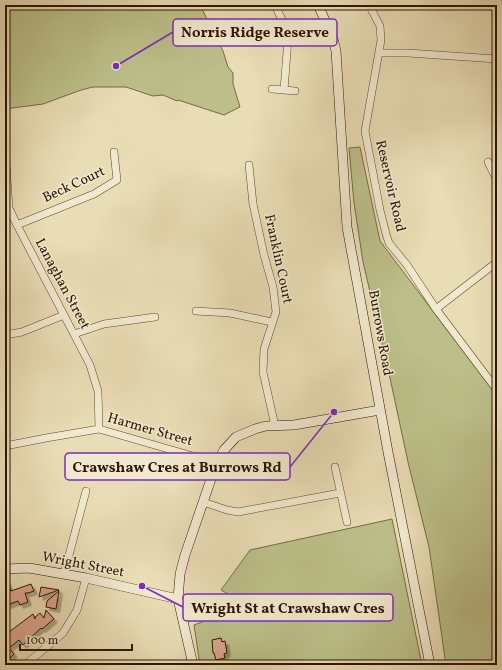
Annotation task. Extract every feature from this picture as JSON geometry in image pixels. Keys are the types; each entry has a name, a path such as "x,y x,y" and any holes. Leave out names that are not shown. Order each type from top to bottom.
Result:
{"main road":[{"name":"Burrows Road","path":"318,5 333,38 336,51 347,227 380,410 430,665"},
{"path":"193,665 178,599 180,574 203,502 217,463 224,450 236,437 255,429 275,426 294,426 380,410"},
{"name":"Wright Street","path":"5,568 29,568 64,574 178,599"}],"street":[{"path":"275,5 283,22 288,39 284,90"},
{"name":"Reservoir Road","path":"369,5 380,26 381,40 365,131 380,210 390,243 407,265 436,309 497,390"},
{"path":"379,53 408,53 497,59"},
{"path":"272,89 295,91"},
{"name":"Lanaghan Street","path":"6,150 9,208 16,225 90,365 98,391 99,429"},
{"name":"Beck Court","path":"16,225 94,194 116,180 114,152"},
{"path":"488,162 497,180"},
{"name":"Franklin Court","path":"249,165 253,204 264,255 273,287 276,312 264,349 263,372 275,426"},
{"path":"436,309 497,262"},
{"path":"196,311 230,313 272,322"},
{"path":"5,335 22,332 64,315"},
{"path":"74,334 104,324 155,317"},
{"name":"Harmer Street","path":"5,446 99,429 217,463"},
{"path":"335,467 347,522"},
{"path":"64,574 86,491"},
{"path":"203,502 238,512 340,493"},
{"path":"25,665 63,633 77,610 86,578"}],"green space":[{"path":"5,5 200,5 223,51 228,67 233,73 233,84 240,107 224,115 178,100 177,101 163,95 153,96 126,87 93,87 43,104 5,109"},
{"path":"360,147 380,241 497,396 497,665 446,665 429,547 408,462 363,262 354,203 349,148"},
{"path":"392,519 422,665 200,665 194,625 215,617 228,594 221,590 250,550"}],"building":[{"path":"5,576 11,591 31,584 34,591 25,593 28,602 20,605 18,601 5,606"},
{"path":"41,587 59,590 39,597"},
{"path":"59,591 56,609 46,607 47,601"},
{"path":"46,610 54,619 42,629 41,628 23,645 19,640 9,648 14,654 8,660 5,657 5,635 33,614 35,619 35,617 40,613 44,618"},
{"path":"221,638 222,642 225,641 227,653 224,654 225,658 216,660 213,653 212,640"}],"place":[{"name":"Norris Ridge Reserve","path":"116,66"},
{"name":"Crawshaw Cres at Burrows Rd","path":"334,412"},
{"name":"Wright St at Crawshaw Cres","path":"142,586"}]}
